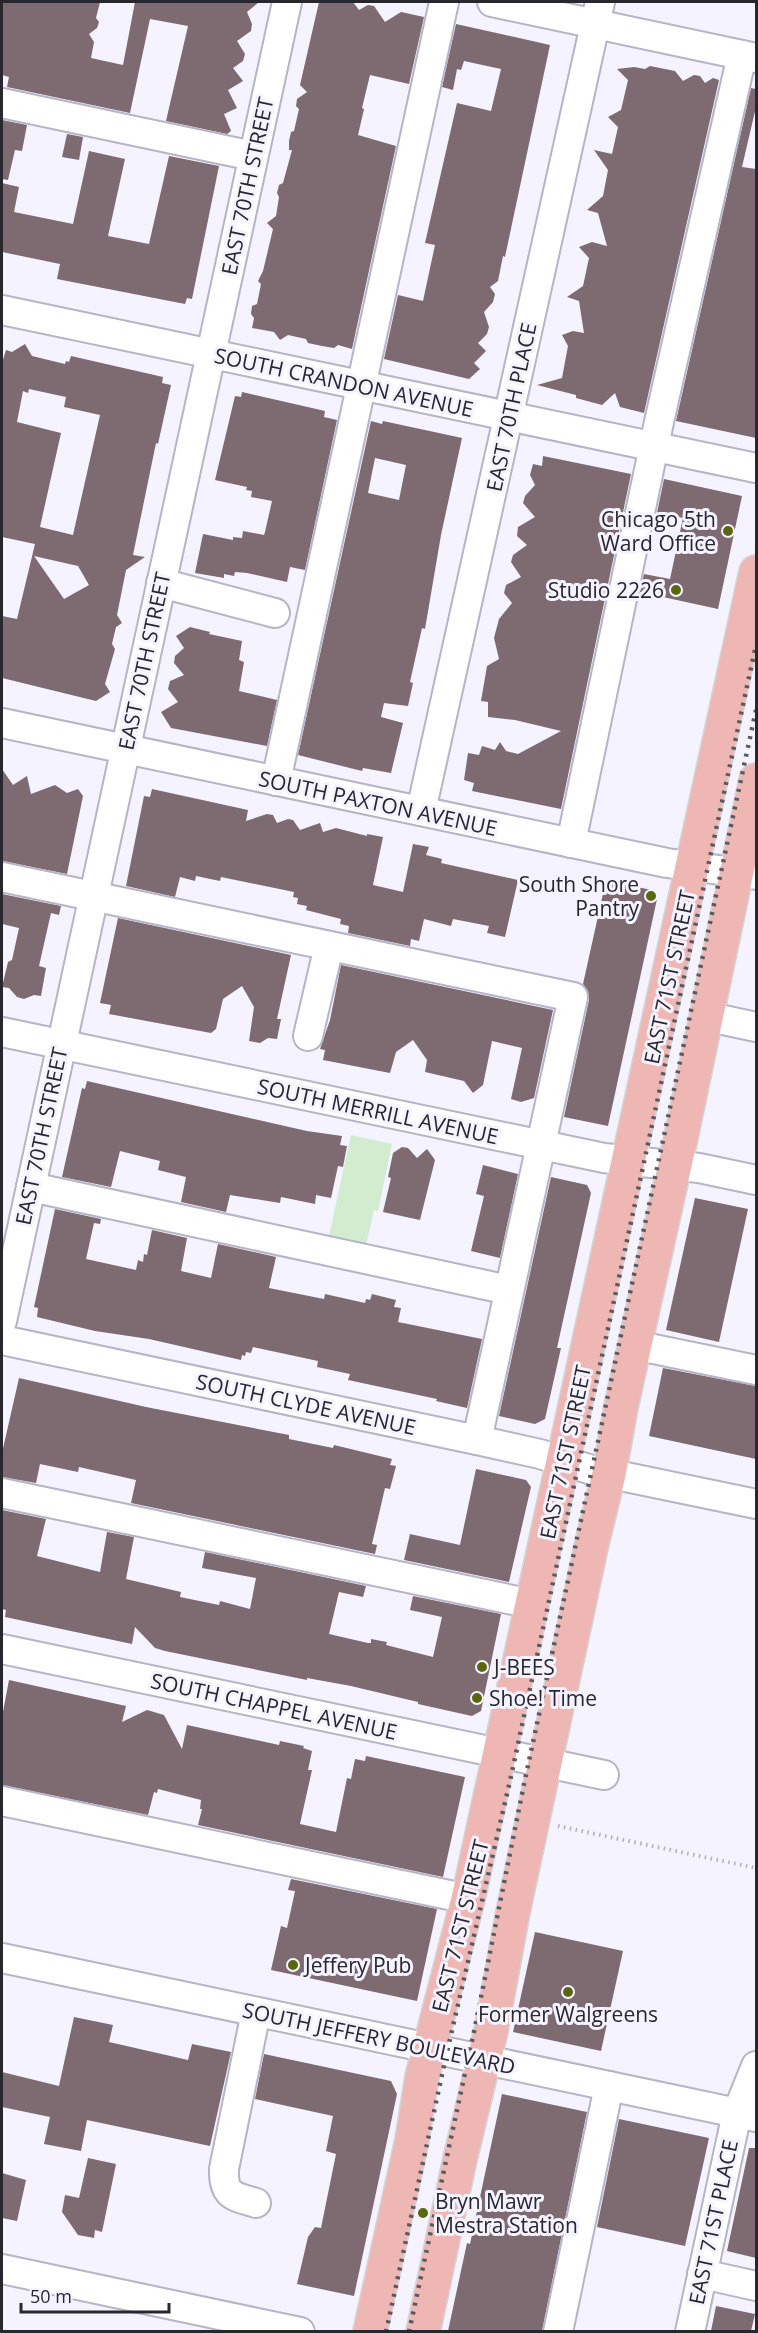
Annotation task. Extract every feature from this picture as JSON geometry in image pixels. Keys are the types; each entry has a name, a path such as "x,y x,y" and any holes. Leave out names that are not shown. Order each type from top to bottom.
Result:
{"main road":[{"name":"EAST 71ST STREET","path":"370,2331 412,2140 422,2078 468,1899 756,572"},
{"name":"EAST 71ST STREET","path":"423,2331 484,2060 513,1912 675,1166 705,1016 747,874 756,780"}],"street":[{"name":"EAST 70TH STREET","path":"2,1321 287,2"},
{"path":"276,781 444,2"},
{"path":"492,2 597,12 749,56 654,448 572,843"},
{"name":"EAST 70TH PLACE","path":"421,812 597,12"},
{"path":"2,104 253,156"},
{"name":"SOUTH CRANDON AVENUE","path":"2,310 756,468"},
{"path":"161,583 275,613"},
{"name":"SOUTH PAXTON AVENUE","path":"2,723 667,863 747,874"},
{"path":"2,877 573,997 477,1440"},
{"path":"308,1036 329,946"},
{"path":"705,1016 756,1027"},
{"name":"SOUTH MERRILL AVENUE","path":"2,1032 604,1158 675,1166 756,1180"},
{"path":"31,1187 509,1290"},
{"path":"636,1338 756,1359"},
{"path":"636,1338 756,1370"},
{"name":"SOUTH CLYDE AVENUE","path":"2,1340 477,1440 609,1474 756,1504"},
{"path":"2,1493 532,1604"},
{"name":"SOUTH CHAPPEL AVENUE","path":"2,1649 604,1775"},
{"path":"2,1801 468,1899"},
{"name":"SOUTH JEFFERY BOULEVARD","path":"2,1958 747,2115"},
{"path":"215,2156 251,2011"},
{"path":"251,2011 223,2184 232,2196 256,2203"},
{"name":"EAST 71ST PLACE","path":"690,2331 702,2274 747,2115 756,2066"},
{"path":"558,2331 609,2086"},
{"path":"2,2268 300,2331"},
{"path":"702,2274 756,2286"}],"path":[{"path":"555,1826 756,1868"}],"green space":[{"path":"351,1135 392,1144 378,1211 374,1210 366,1245 329,1236"}],"building":[{"path":"2,2 100,2 96,18 99,22 97,28 89,34 94,42 91,58 123,65 135,2 259,2 247,12 252,24 251,31 237,41 245,54 243,61 233,68 243,81 228,90 237,108 224,114 231,131 227,134 166,121 188,26 150,19 130,113 7,87 9,77 2,75"},
{"path":"319,2 353,2 359,10 368,5 374,6 385,22 401,12 424,17 409,84 370,75 362,108 364,109 358,135 396,146 352,349 338,345 334,348 308,343 306,339 288,335 280,340 274,332 252,328 254,318 251,314 252,306 257,304 261,284 258,281 263,271 273,229 267,223 276,216 279,197 277,193 279,185 283,183 292,150 289,150 289,141 299,109 296,106 297,99 307,92 300,85"},
{"path":"456,24 550,45 505,257 503,256 498,281 490,287 495,294 493,302 484,312 489,327 487,334 478,343 486,351 474,363 480,369 469,379 384,359 398,295 423,301 435,245 425,243 457,103 491,111 501,69 464,61 461,70 457,69 453,90 442,87"},
{"path":"650,66 675,71 683,81 694,75 700,76 705,83 713,78 719,80 644,413 620,407 615,393 602,405 576,398 576,395 537,385 562,378 568,346 562,335 573,331 584,333 579,301 567,297 583,286 589,258 579,247 592,242 607,246 598,213 587,210 603,196 608,170 594,150 612,154 618,127 608,117 621,110 628,80 617,69 634,67 645,69"},
{"path":"751,88 756,89 756,107 742,167 756,169 756,438 676,421"},
{"path":"2,120 27,125 22,151 15,150 8,180 2,179"},
{"path":"67,134 83,137 79,160 62,157"},
{"path":"89,151 125,159 108,236 149,244 169,156 219,166 192,299 187,298 185,304 57,279 60,264 2,252 2,183 19,187 14,212 73,224"},
{"path":"25,344 32,356 65,364 66,361 69,362 71,356 163,377 162,383 171,385 158,444 156,443 133,555 145,557 126,570 117,615 122,623 116,627 112,644 115,649 105,684 110,692 96,701 2,678 2,616 17,619 35,544 2,537 2,363 6,350 12,352","holes":["29,389 66,397 64,407 100,415 73,535 40,527 61,433 17,422 23,391 28,393","34,556 78,566 89,585 64,599"]},
{"path":"242,392 325,411 324,417 337,420 305,570 290,567 287,582 247,573 235,572 234,576 224,574 224,578 195,573 203,534 233,540 233,537 242,538 243,531 264,535 265,532 272,501 251,497 252,491 246,490 247,487 215,480 235,396 241,397"},
{"path":"371,421 382,424 383,421 462,438 441,535 425,629 422,628 410,682 413,683 408,706 384,703 381,717 403,723 391,773 363,768 362,771 298,755","holes":["375,458 406,465 399,500 368,493"]},
{"path":"543,456 631,474 561,809 472,791 474,783 464,780 468,753 479,755 482,746 495,750 500,742 506,751 518,754 561,731 515,720 488,717 488,702 481,701 487,666 499,659 494,638 499,619 512,603 504,593 506,585 521,577 511,562 513,555 527,545 517,536 518,527 535,517 523,503 525,496 535,485 530,475 533,464 542,466"},
{"path":"664,479 742,496 718,609 640,592 644,574 670,579 683,518 657,513"},
{"path":"190,627 210,632 209,634 242,641 239,660 244,662 239,691 277,700 267,746 171,728 161,712 178,702 168,689 170,681 184,675 174,663 175,656 184,648 176,636"},
{"path":"2,769 13,785 27,776 31,794 55,785 67,793 78,789 83,796 67,874 2,861"},
{"path":"152,789 248,810 246,821 267,814 273,815 277,823 288,819 293,820 300,830 320,823 323,832 336,828 367,836 367,834 383,837 373,885 403,892 413,844 429,847 426,855 442,859 441,863 518,880 505,937 487,933 489,926 453,919 451,926 424,919 419,941 411,939 410,946 348,933 349,926 340,924 341,919 306,910 307,906 297,904 298,898 293,897 294,892 221,877 220,881 196,876 195,881 180,877 175,897 126,886 144,796 150,797"},
{"path":"606,880 651,890 657,899 608,1126 564,1117 589,1000 588,991 583,984"},
{"path":"2,894 61,906 59,915 51,913 39,966 46,968 41,996 34,995 24,999 17,997 9,988 2,987 8,962 12,960 19,928 2,924"},
{"path":"118,918 291,955 277,1019 281,1019 277,1039 268,1038 260,1043 249,1041 254,1007 242,986 223,999 216,1029 211,1033 109,1014 111,1005 100,1003"},
{"path":"341,965 553,1010 534,1098 521,1102 511,1099 522,1048 492,1041 483,1085 473,1093 464,1081 425,1072 427,1060 413,1040 396,1052 390,1073 323,1060 325,1050 320,1049 330,1020"},
{"path":"87,1081 307,1131 342,1136 340,1145 347,1146 343,1167 338,1166 331,1198 316,1195 315,1204 281,1197 280,1203 230,1195 226,1212 181,1202 186,1177 158,1170 160,1161 120,1151 111,1187 62,1177 82,1088 85,1089"},
{"path":"402,1147 408,1148 417,1158 427,1149 435,1160 420,1220 383,1212 391,1178 388,1177 393,1153"},
{"path":"483,1165 518,1174 500,1258 471,1251 484,1196 476,1194"},
{"path":"551,1177 587,1185 591,1193 557,1348 561,1348 545,1419 535,1424 499,1416"},
{"path":"695,1198 748,1209 719,1342 666,1330"},
{"path":"55,1209 101,1219 100,1224 94,1223 86,1259 136,1270 138,1260 143,1262 144,1254 147,1255 152,1230 187,1238 181,1271 211,1278 218,1244 276,1257 269,1288 324,1299 325,1294 365,1303 366,1299 370,1300 372,1294 396,1300 394,1307 401,1308 398,1322 482,1339 467,1408 436,1401 437,1399 348,1380 350,1374 317,1367 318,1361 253,1347 251,1353 246,1352 245,1356 242,1355 241,1360 37,1317 38,1308 34,1307"},
{"path":"663,1368 756,1386 756,1459 649,1436"},
{"path":"19,1378 146,1407 289,1435 289,1439 333,1448 334,1445 392,1459 390,1465 396,1466 390,1489 385,1488 372,1544 377,1545 375,1554 131,1503 136,1480 79,1467 78,1472 40,1464 36,1483 2,1477 2,1453"},
{"path":"476,1469 526,1480 531,1487 509,1582 404,1560 410,1534 460,1545"},
{"path":"2,1510 46,1519 37,1556 100,1572 107,1532 134,1537 126,1579 181,1592 180,1597 219,1605 220,1601 250,1609 256,1578 202,1568 205,1552 366,1586 363,1597 339,1592 329,1634 368,1643 371,1643 371,1639 387,1642 386,1645 433,1657 442,1617 410,1610 413,1596 501,1614 481,1711 472,1716 351,1686 307,1678 307,1680 165,1651 155,1648 135,1627 132,1644 5,1617 6,1610 2,1609"},
{"path":"9,1680 126,1706 122,1722 147,1710 164,1715 182,1749 187,1725 279,1745 280,1741 304,1746 303,1748 312,1751 308,1770 312,1770 300,1824 336,1832 347,1778 351,1779 355,1759 365,1761 366,1756 465,1777 443,1877 198,1825 202,1809 200,1809 201,1800 158,1789 157,1793 154,1792 148,1815 2,1785 2,1717"},
{"path":"291,1879 437,1909 417,2001 271,1970 281,1926 287,1928 295,1891 288,1890"},
{"name":"Former Walgreens","path":"535,1932 623,1951 601,2051 513,2032"},
{"path":"74,2017 113,2025 109,2042 188,2060 192,2044 231,2052 210,2146 87,2120 81,2151 44,2144 50,2117 2,2107 2,2072 59,2086"},
{"path":"264,2054 391,2081 397,2094 354,2296 297,2284 308,2237 315,2227 321,2228 336,2154 326,2151 333,2116 255,2099"},
{"path":"502,2094 587,2112 542,2331 448,2331 467,2243 470,2244"},
{"path":"619,2119 709,2138 685,2246 597,2227"},
{"path":"749,2148 756,2148 756,2258 727,2251"},
{"path":"88,2158 116,2164 102,2232 95,2230 94,2238 78,2235 62,2212 65,2195 79,2198"},
{"path":"2,2173 26,2180 17,2221 2,2218"},
{"path":"716,2306 755,2314 751,2331 711,2331"}],"railway":[{"path":"386,2332 447,2052 510,1781 756,645"},
{"path":"409,2332 475,2027 524,1784 756,710"}],"place":[{"name":"Chicago 5th Ward Office","path":"728,531"},
{"name":"Studio 2226","path":"676,590"},
{"name":"South Shore Pantry","path":"651,896"},
{"name":"J-BEES","path":"482,1667"},
{"name":"Shoe! Time","path":"477,1698"},
{"name":"Jeffery Pub","path":"293,1965"},
{"name":"Former Walgreens","path":"568,1992"},
{"name":"Bryn Mawr Mestra Station","path":"423,2213"}]}
